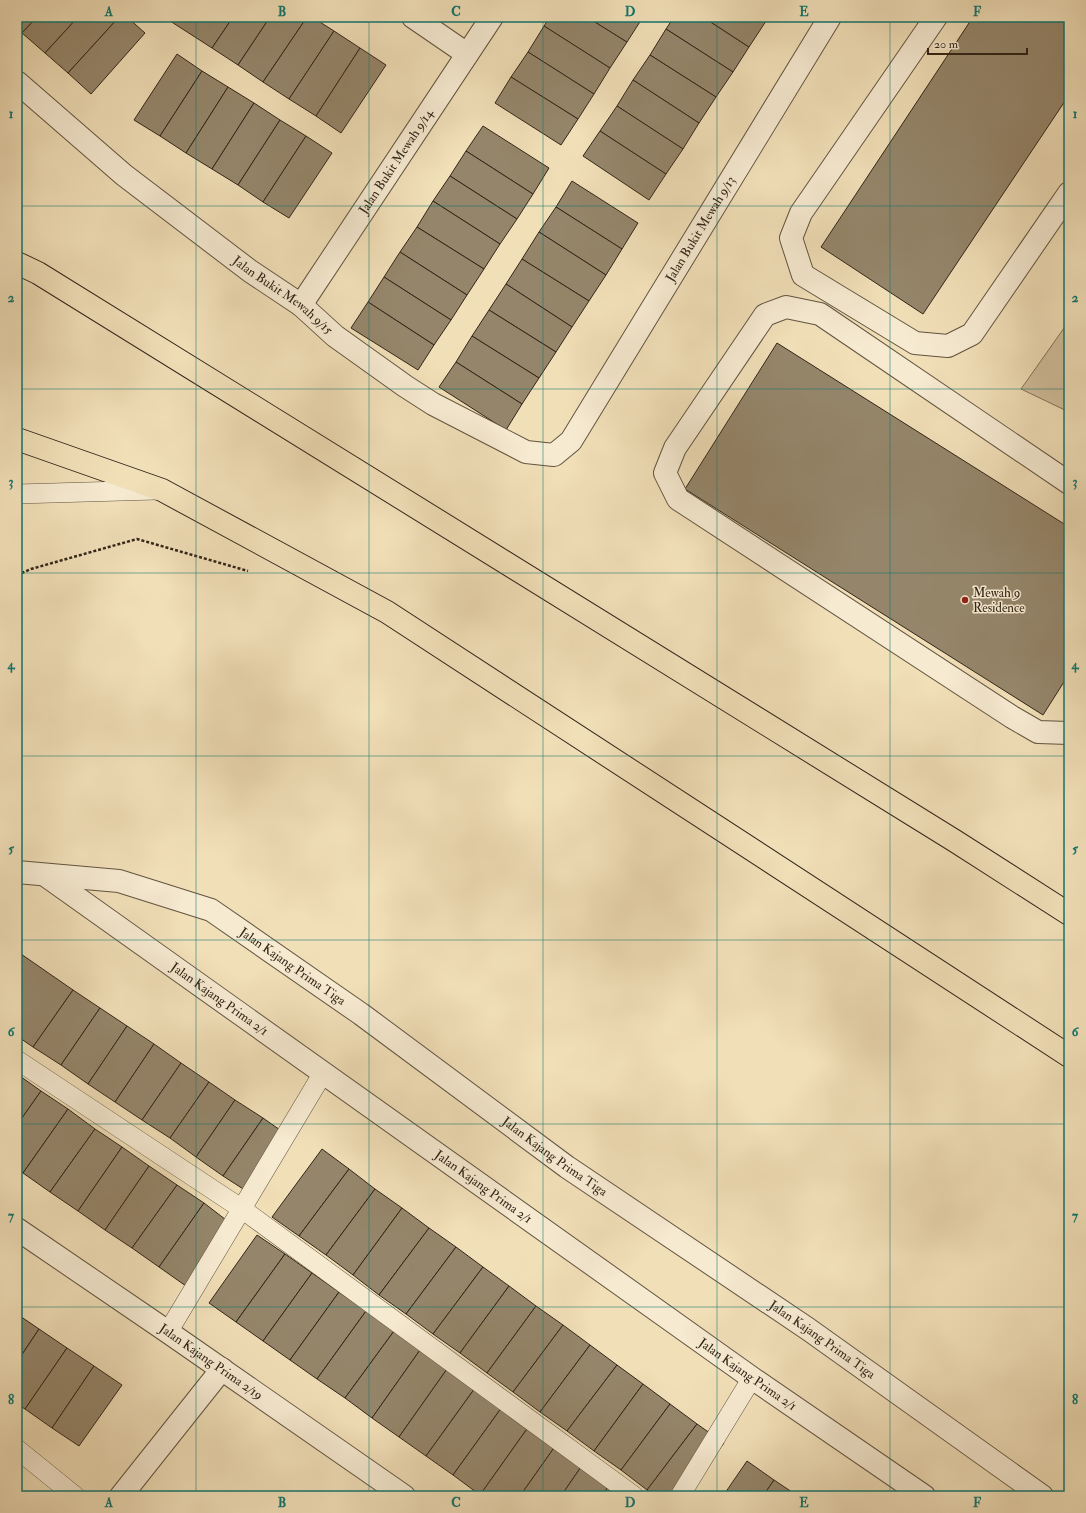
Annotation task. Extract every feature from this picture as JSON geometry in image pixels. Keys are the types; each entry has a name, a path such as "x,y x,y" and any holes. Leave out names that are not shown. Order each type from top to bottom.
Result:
{"highway":[{"path":"17,263 52,281 921,820 1069,914"},
{"path":"17,439 162,490 387,612 1069,1056"}],"street":[{"path":"413,17 467,54"},
{"name":"Jalan Bukit Mewah 9/14","path":"301,306 492,17"},
{"name":"Jalan Bukit Mewah 9/13","path":"572,441 830,17"},
{"path":"936,17 801,213 791,238 803,275 915,343 948,346 972,334 1069,193"},
{"name":"Jalan Bukit Mewah 9/15","path":"17,82 124,175 250,270 301,306 335,336 405,386 433,404 526,452 554,455 572,441"},
{"path":"1069,483 820,314 786,307 765,315 675,448 665,473 678,499 1012,717 1038,732 1069,733"},
{"path":"17,872 45,875"},
{"name":"Jalan Kajang Prima 2/1","path":"45,875 752,1378 924,1496"},
{"name":"Jalan Kajang Prima Tiga","path":"45,875 119,881 211,910 361,1014 567,1167 808,1329 1042,1496"},
{"name":"Jalan Kajang Prima 2/19","path":"17,1229 404,1496"},
{"path":"120,1496 222,1369"}],"lane":[{"path":"17,494 162,490"},
{"path":"17,1060 242,1209 634,1496"},
{"path":"168,1332 323,1073"},
{"path":"680,1496 752,1378"},
{"path":"17,1449 75,1496"}],"path":[{"path":"17,575 31,569 137,539 251,572"}],"shaded area":[{"path":"1069,321 1069,412 1021,389"}],"building":[{"path":"17,17 37,17 22,33 17,28"},
{"path":"37,17 78,17 45,53 22,33"},
{"path":"78,17 119,17 68,73 45,53"},
{"path":"119,17 127,17 145,33 91,94 68,73"},
{"path":"168,17 233,17 212,48 167,19"},
{"path":"233,17 270,17 238,65 212,48"},
{"path":"270,17 307,17 263,82 238,65"},
{"path":"307,17 312,17 334,31 289,99 263,82"},
{"path":"550,17 587,17 627,42 610,68 544,26"},
{"path":"587,17 643,17 627,42"},
{"path":"674,17 703,17 749,47 733,72 666,29"},
{"path":"703,17 759,17 766,21 749,47"},
{"path":"759,17 769,17 766,21"},
{"path":"973,17 1069,17 1069,95 923,314 821,247"},
{"path":"544,26 610,68 594,94 528,52"},
{"path":"666,29 733,72 716,97 650,55"},
{"path":"334,31 360,48 316,116 289,99"},
{"path":"360,48 386,65 341,133 316,116"},
{"path":"528,52 594,94 578,119 511,77"},
{"path":"177,54 202,71 160,136 134,120"},
{"path":"650,55 716,97 699,123 633,80"},
{"path":"202,71 228,87 186,153 160,136"},
{"path":"511,77 578,119 561,145 495,103"},
{"path":"633,80 699,123 683,149 617,106"},
{"path":"228,87 254,103 212,169 186,153"},
{"path":"254,103 280,120 238,185 212,169"},
{"path":"617,106 683,149 666,174 600,131"},
{"path":"280,120 306,136 263,202 238,185"},
{"path":"483,126 549,168 533,194 466,151"},
{"path":"600,131 666,174 649,200 583,156"},
{"path":"306,136 332,153 289,218 263,202"},
{"path":"466,151 533,194 517,219 450,176"},
{"path":"450,176 517,219 500,244 433,201"},
{"path":"572,181 638,223 622,249 556,207"},
{"path":"433,201 500,244 484,269 417,227"},
{"path":"556,207 622,249 606,275 539,232"},
{"path":"417,227 484,269 467,295 400,252"},
{"path":"539,232 606,275 589,301 522,259"},
{"path":"400,252 467,295 451,320 384,277"},
{"path":"522,259 589,301 572,327 506,284"},
{"path":"384,277 451,320 434,345 368,302"},
{"path":"506,284 572,327 556,352 489,310"},
{"path":"368,302 434,345 418,370 351,328"},
{"path":"489,310 556,352 539,378 472,336"},
{"path":"472,336 539,378 522,404 456,362"},
{"name":"Mewah 9 Residence","path":"777,343 1069,527 1069,674 1043,715 685,489"},
{"path":"456,362 522,404 506,430 439,387"},
{"path":"21,954 73,990 33,1047 17,1036 17,960"},
{"path":"73,990 100,1008 61,1065 33,1047"},
{"path":"100,1008 127,1026 88,1084 61,1065"},
{"path":"127,1026 154,1044 115,1102 88,1084"},
{"path":"154,1044 181,1063 142,1120 115,1102"},
{"path":"181,1063 209,1082 170,1138 142,1120"},
{"path":"17,1074 41,1091 17,1125"},
{"path":"209,1082 235,1100 196,1157 170,1138"},
{"path":"41,1091 68,1109 23,1173 17,1169 17,1125"},
{"path":"235,1100 263,1118 223,1176 196,1157"},
{"path":"68,1109 95,1129 50,1192 23,1173"},
{"path":"263,1118 290,1137 251,1194 223,1176"},
{"path":"95,1129 122,1147 78,1211 50,1192"},
{"path":"122,1147 149,1166 105,1230 78,1211"},
{"path":"322,1149 349,1169 299,1236 272,1217"},
{"path":"149,1166 177,1185 132,1248 105,1230"},
{"path":"349,1169 375,1189 326,1255 299,1236"},
{"path":"177,1185 204,1203 159,1267 132,1248"},
{"path":"375,1189 402,1208 353,1275 326,1255"},
{"path":"204,1203 230,1223 186,1286 159,1267"},
{"path":"402,1208 429,1228 379,1295 353,1275"},
{"path":"429,1228 456,1247 406,1314 379,1295"},
{"path":"257,1235 285,1254 236,1322 209,1303"},
{"path":"456,1247 483,1267 433,1334 406,1314"},
{"path":"285,1254 312,1273 263,1341 236,1322"},
{"path":"483,1267 509,1286 460,1353 433,1334"},
{"path":"312,1273 339,1292 290,1360 263,1341"},
{"path":"509,1286 536,1306 487,1373 460,1353"},
{"path":"339,1292 366,1311 317,1379 290,1360"},
{"path":"536,1306 563,1325 513,1392 487,1373"},
{"path":"366,1311 394,1331 345,1398 317,1379"},
{"path":"17,1314 39,1329 17,1362"},
{"path":"563,1325 590,1345 540,1412 513,1392"},
{"path":"39,1329 67,1348 25,1409 17,1404 17,1362"},
{"path":"394,1331 420,1350 372,1418 345,1398"},
{"path":"590,1345 617,1365 567,1431 540,1412"},
{"path":"67,1348 94,1366 52,1428 25,1409"},
{"path":"420,1350 447,1369 399,1437 372,1418"},
{"path":"617,1365 643,1384 594,1451 567,1431"},
{"path":"94,1366 122,1385 79,1446 52,1428"},
{"path":"447,1369 475,1388 426,1456 399,1437"},
{"path":"643,1384 670,1404 621,1470 594,1451"},
{"path":"475,1388 502,1407 453,1475 426,1456"},
{"path":"670,1404 697,1424 647,1490 621,1470"},
{"path":"502,1407 529,1426 480,1495 453,1475"},
{"path":"697,1424 724,1443 684,1496 655,1496 647,1490"},
{"path":"529,1426 556,1445 520,1496 480,1495"},
{"path":"556,1445 583,1464 561,1496 520,1496"},
{"path":"747,1461 774,1480 763,1496 723,1496"},
{"path":"583,1464 610,1484 602,1496 561,1496"},
{"path":"774,1480 798,1496 763,1496"},
{"path":"610,1484 628,1496 602,1496"}],"place":[{"name":"Mewah 9 Residence","path":"965,600"}]}
